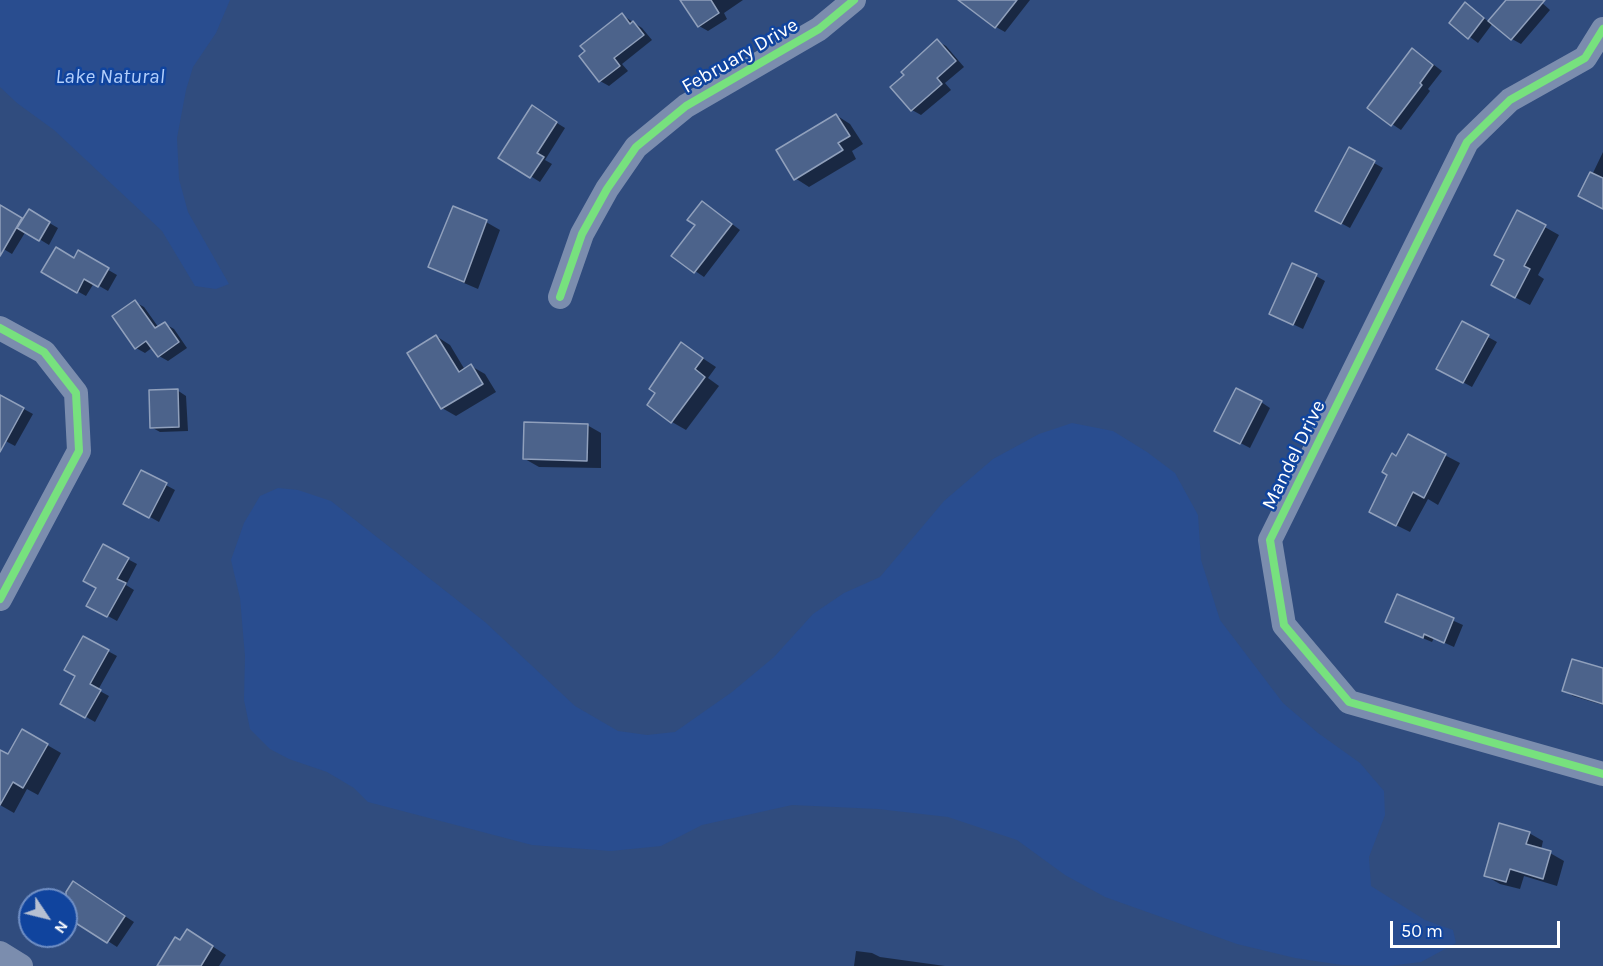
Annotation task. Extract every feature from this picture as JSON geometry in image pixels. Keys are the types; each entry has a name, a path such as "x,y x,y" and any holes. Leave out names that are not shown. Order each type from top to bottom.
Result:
{"street":[{"name":"February Drive","path":"560,297 582,234 607,189 636,147 686,106 819,29 854,0"},
{"name":"Mandel Drive","path":"1603,28 1585,58 1510,100 1467,142 1270,540 1284,625 1349,702 1603,774"},
{"path":"0,328 44,352 76,393 79,451 0,600"},
{"path":"0,953 21,966"}],"water":[{"name":"Lake Natural","path":"0,0 230,0 216,33 193,67 177,138 179,179 188,212 229,284 216,289 195,286 162,231 54,130 17,103 0,87"},
{"path":"1072,423 1113,431 1175,473 1198,515 1201,560 1220,620 1283,703 1318,733 1360,763 1384,791 1385,815 1369,857 1371,886 1425,920 1453,930 1456,943 1421,962 1388,966 1342,965 1295,958 1237,944 1105,897 1065,875 1017,840 948,817 878,809 792,805 702,825 661,846 611,851 532,845 368,802 354,788 327,772 289,759 270,749 250,729 244,700 245,656 240,598 231,560 244,523 260,496 278,488 298,490 331,501 485,622 575,706 618,731 647,735 675,732 732,692 774,657 813,614 844,593 880,577 944,501 993,459 1039,434"}],"building":[{"path":"680,0 711,0 719,13 698,27"},
{"path":"958,0 1017,0 995,28"},
{"path":"1506,0 1545,0 1511,40 1488,21"},
{"path":"1465,2 1484,18 1468,39 1449,23"},
{"path":"622,13 630,24 633,21 644,35 614,58 620,66 599,82 579,56 585,51 580,46"},
{"path":"937,39 956,61 937,78 942,84 911,111 890,87 904,75 901,72"},
{"path":"1412,48 1433,65 1420,83 1422,85 1391,126 1367,108"},
{"path":"532,105 557,122 537,153 544,157 530,178 498,158"},
{"path":"836,114 850,136 838,143 843,150 794,180 776,150"},
{"path":"1349,147 1375,161 1341,224 1315,211"},
{"path":"1590,172 1603,178 1603,209 1578,196"},
{"path":"702,201 732,224 694,273 671,256 695,225 687,220"},
{"path":"0,205 22,218 0,256"},
{"path":"453,206 487,220 464,282 428,267"},
{"path":"29,209 50,222 39,241 17,228"},
{"path":"1517,210 1546,225 1524,266 1530,269 1515,298 1491,285 1504,260 1494,255"},
{"path":"56,247 74,258 78,250 109,268 98,287 84,279 77,293 41,272"},
{"path":"1292,263 1317,274 1293,325 1269,314"},
{"path":"135,300 155,328 165,322 179,342 158,357 146,341 135,349 112,316"},
{"path":"1462,321 1489,335 1463,383 1436,369"},
{"path":"436,335 459,372 471,364 483,384 441,409 407,353"},
{"path":"681,342 703,358 695,369 705,377 671,423 647,405 655,393 649,389"},
{"path":"1236,388 1262,401 1240,444 1214,431"},
{"path":"178,389 179,427 150,428 149,390"},
{"path":"0,395 24,408 0,452"},
{"path":"524,422 588,424 587,461 523,459"},
{"path":"1408,434 1446,454 1424,498 1413,492 1396,526 1369,512 1387,475 1382,472 1392,453 1396,456"},
{"path":"141,470 167,483 149,518 123,504"},
{"path":"103,544 129,558 117,579 126,583 107,617 86,606 96,588 83,581"},
{"path":"1397,594 1454,618 1444,643 1424,634 1423,638 1385,622"},
{"path":"83,636 109,650 90,684 101,690 85,718 60,704 75,676 64,670"},
{"path":"1572,659 1603,668 1603,704 1562,691"},
{"path":"22,729 48,744 23,788 13,782 0,805 0,750 8,754"},
{"path":"1499,823 1530,832 1526,844 1551,851 1543,879 1510,869 1506,882 1484,876"},
{"path":"73,881 125,916 107,943 78,924 78,888 69,888"},
{"path":"187,929 213,946 201,966 157,966 175,937 180,940"}],"cycle path":[{"path":"560,297 582,234 607,189 636,147 686,106 819,29 854,0"},
{"path":"1603,29 1585,58 1510,100 1467,142 1270,540 1284,625 1349,702 1603,774"},
{"path":"0,328 44,352 76,393 79,451 0,599"}]}
